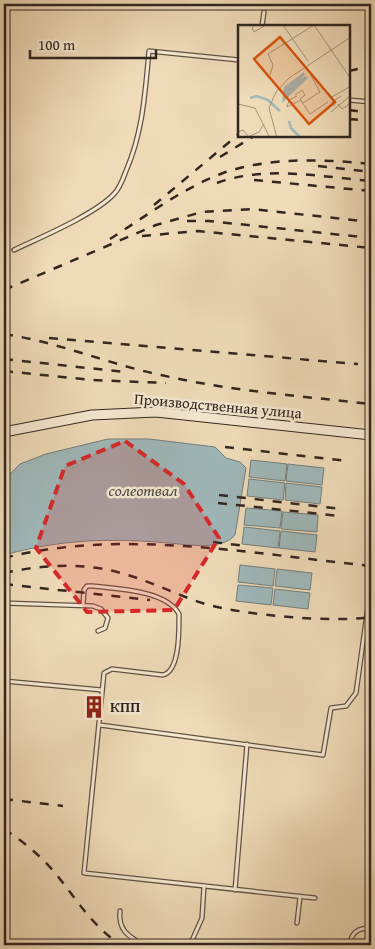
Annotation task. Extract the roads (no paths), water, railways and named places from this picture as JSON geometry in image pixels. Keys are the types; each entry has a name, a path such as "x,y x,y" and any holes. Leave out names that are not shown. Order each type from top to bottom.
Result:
{"main road":[{"name":"Производственная улица","path":"4,432 92,415 156,412 371,435"}],"lane":[{"path":"262,25 264,12"},
{"path":"14,250 59,229 98,206 115,194 120,187 134,153 142,125 149,51 238,60"},
{"path":"350,100 371,102"},
{"path":"100,725 323,755 331,708 346,706 356,693 371,584"},
{"path":"83,604 84,590 87,586 93,586 148,594 172,606 179,614 175,661 170,672 163,676 110,669 104,673 84,873 315,898"},
{"path":"4,603 83,604 98,607 107,615 106,628 98,631"},
{"path":"4,681 102,690"},
{"path":"235,890 247,744"},
{"path":"190,945 202,918 204,886"},
{"path":"297,923 300,896"},
{"path":"120,911 120,926 124,933 143,945"},
{"path":"350,945 358,929 371,928"}],"water":[{"name":"солеотвал","path":"108,439 149,439 215,447 226,458 240,462 246,468 235,535 220,544 189,545 118,540 74,542 28,549 4,555 4,480 20,464 46,454"},
{"path":"251,460 287,464 285,481 249,477"},
{"path":"288,464 324,468 322,485 286,481"},
{"path":"249,479 285,483 283,500 247,496"},
{"path":"286,483 322,487 320,504 285,500"},
{"path":"246,508 282,511 280,528 244,525"},
{"path":"283,512 318,515 317,532 281,529"},
{"path":"244,527 280,531 278,548 242,544"},
{"path":"281,531 317,535 315,552 279,548"},
{"path":"240,565 275,569 273,586 238,582"},
{"path":"277,569 312,573 310,590 275,586"},
{"path":"238,585 273,588 271,605 236,601"},
{"path":"275,589 310,593 308,609 273,605"}],"railway":[{"path":"350,71 371,66"},
{"path":"350,110 371,113"},
{"path":"350,119 371,121"},
{"path":"154,205 238,135"},
{"path":"220,157 251,138"},
{"path":"110,239 194,186 223,173 259,164 277,162 315,160 371,164"},
{"path":"318,166 371,172"},
{"path":"217,183 236,178 274,173 371,181"},
{"path":"254,180 371,191"},
{"path":"4,290 156,225 202,212 252,209 371,222"},
{"path":"187,221 209,221 371,238"},
{"path":"142,236 198,231 371,248"},
{"path":"4,334 44,342 187,381 371,404"},
{"path":"49,338 358,364"},
{"path":"4,359 125,372"},
{"path":"4,371 92,380 166,383"},
{"path":"225,447 347,461"},
{"path":"219,495 341,509"},
{"path":"218,503 340,516"},
{"path":"213,542 245,546"},
{"path":"4,558 49,549 94,545 141,544 234,550 371,566"},
{"path":"4,573 52,566 99,568 131,576 205,604 242,612 334,619 371,617"},
{"path":"4,584 150,600"},
{"path":"4,799 63,806"},
{"path":"4,829 44,861 102,930 121,945"}],"place":[{"name":"КПП","path":"94,707"}]}
